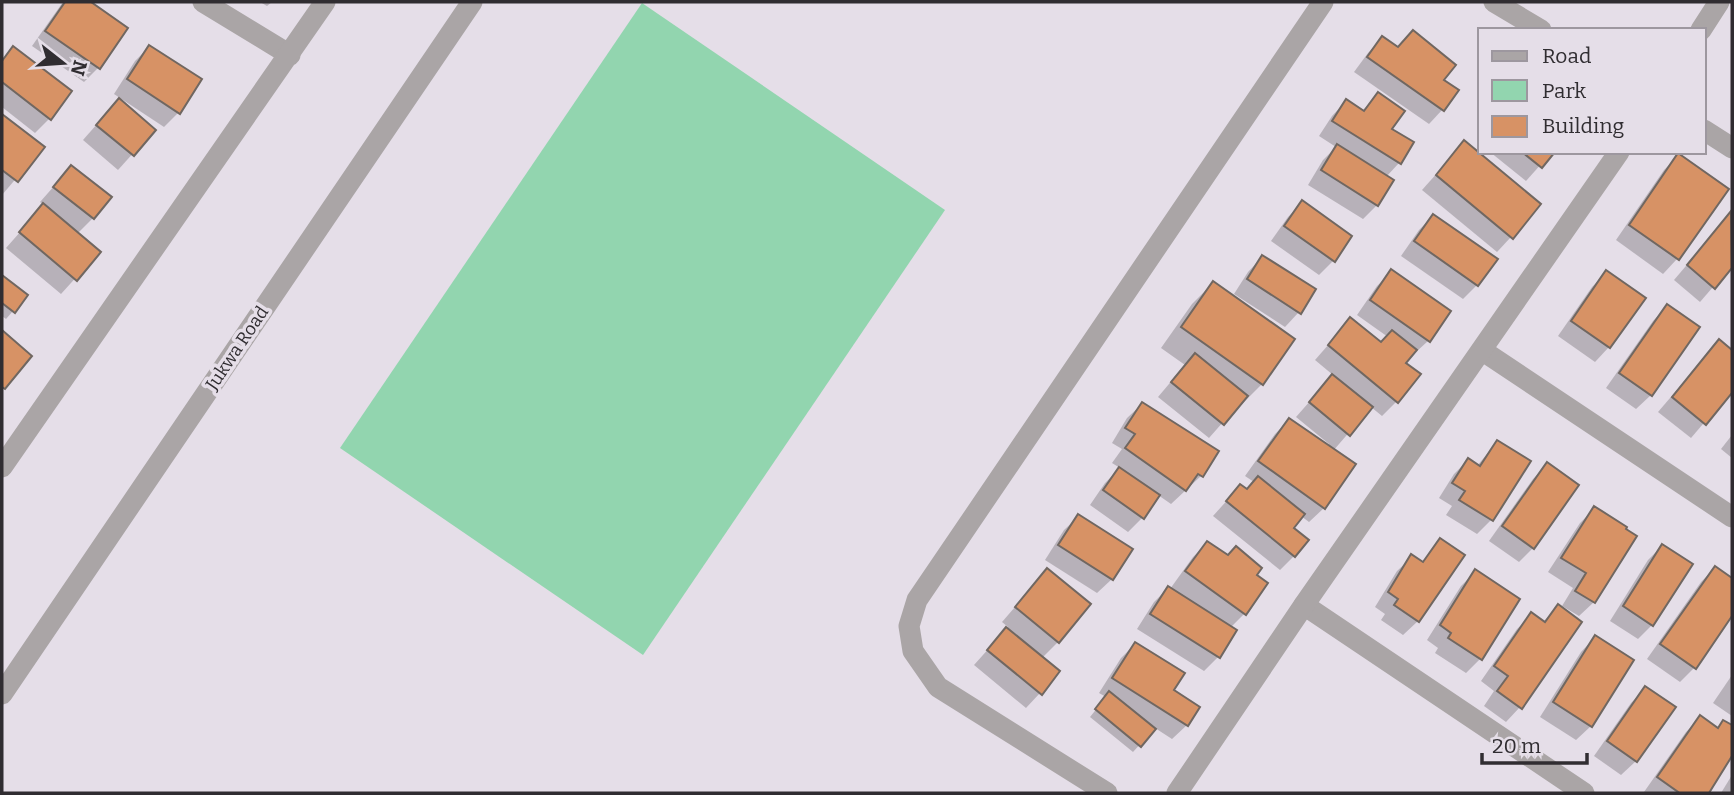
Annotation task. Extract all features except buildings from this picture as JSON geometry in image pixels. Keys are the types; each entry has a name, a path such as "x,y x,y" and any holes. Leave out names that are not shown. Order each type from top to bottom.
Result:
{"street":[{"path":"203,2 290,55"},
{"path":"2,467 325,2"},
{"name":"Jukwa Road","path":"2,694 472,2"},
{"path":"1107,793 938,687 912,651 909,626 917,600 1323,2"},
{"path":"1494,2 1538,28"},
{"path":"1701,28 1718,2"},
{"path":"1706,131 1732,148"},
{"path":"1179,792 1304,605 1618,154"},
{"path":"1483,351 1732,517"},
{"path":"1304,605 1584,793"}],"green space":[{"path":"642,3 945,210 643,655 340,448"}]}
